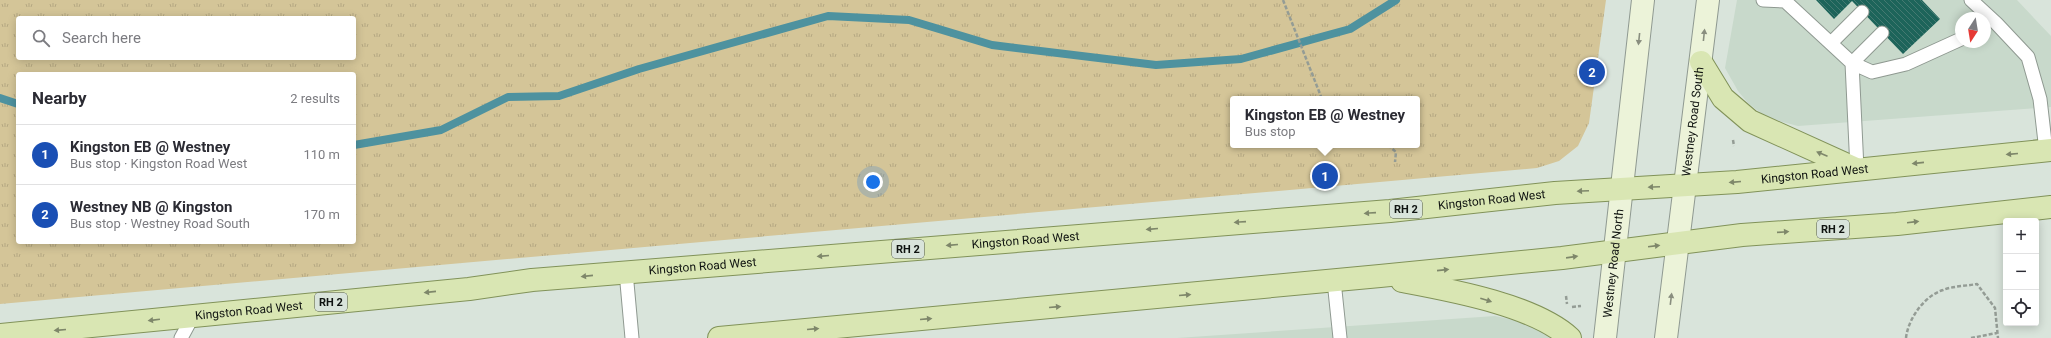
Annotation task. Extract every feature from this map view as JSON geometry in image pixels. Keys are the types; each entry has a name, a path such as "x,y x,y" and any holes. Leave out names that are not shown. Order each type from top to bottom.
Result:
{"main road":[{"path":"1622,189 1643,0"},
{"name":"Westney Road South","path":"1678,243 1708,0"},
{"path":"1701,62 1723,98 1750,122 1857,169"},
{"name":"Kingston Road West","path":"0,335 469,288 532,280 1390,211 1555,193 1685,185 2049,150"},
{"name":"Westney Road North","path":"1605,338 1622,189"},
{"name":"RH 2","path":"719,338 1334,281 1615,251 1742,235 1897,224 2051,207"},
{"path":"1666,338 1678,243"},
{"path":"1380,276 1465,293 1539,318 1570,338"}],"lane":[{"path":"1763,0 1786,0 1830,43 1852,62 1872,72 1906,64 1955,42"},
{"path":"1971,0 1980,12"},
{"path":"1830,43 1862,12"},
{"path":"1991,26 2028,57 2040,99 2049,150"},
{"path":"1857,169 1852,62 1882,33"},
{"path":"626,272 632,338"},
{"path":"1334,281 1340,338"},
{"path":"181,338 193,316"}],"path":[{"path":"1283,0 1320,96"},
{"path":"1391,148 1396,152 1395,162"},
{"path":"1906,338 1907,327 1920,306 1942,290 1977,284 1995,308 1998,338"},
{"path":"1970,338 1997,333"}],"shaded area":[{"path":"1737,0 2017,0 2051,36 2051,107 1798,126 1767,118 1748,103 1738,91 1725,68"},
{"path":"1495,316 1523,322 1555,338 1177,338"}],"green space":[{"path":"0,0 1606,0 1589,123 1578,146 1559,161 1537,168 0,304"}],"building":[{"path":"1816,0 1922,0 1940,19 1903,54 1852,1 1834,19"}],"waterway":[{"path":"356,145 441,130 508,97 559,96 639,69 828,16 909,20 992,45 1156,65 1241,59 1350,29 1396,0"},
{"path":"0,98 16,103"}],"place":[{"name":"Westney NB @ Kingston","path":"1592,72"},
{"name":"Kingston EB @ Westney","path":"1325,176"}]}
